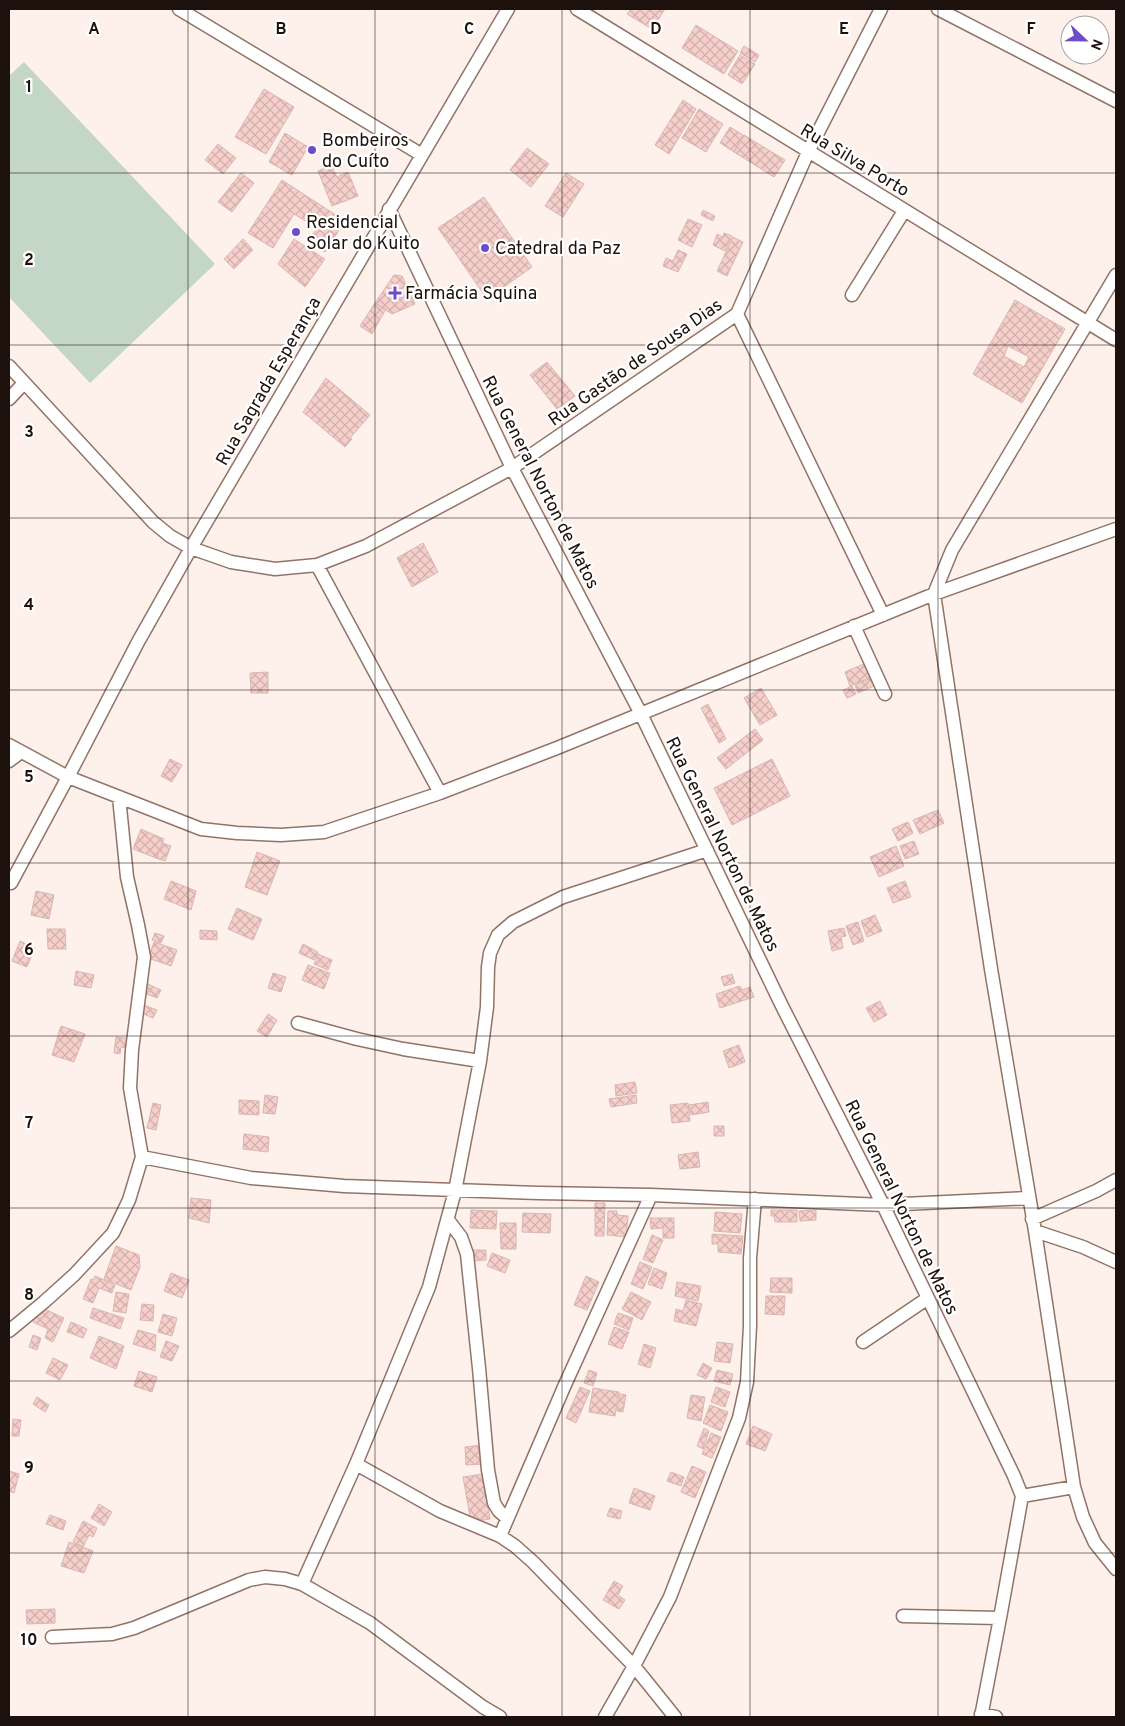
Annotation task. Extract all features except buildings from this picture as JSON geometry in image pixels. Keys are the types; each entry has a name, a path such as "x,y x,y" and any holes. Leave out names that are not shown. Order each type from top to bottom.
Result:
{"street":[{"path":"179,9 193,12 422,155"},
{"name":"Rua Sagrada Esperança","path":"11,883 138,642 190,548 508,9"},
{"name":"Rua Silva Porto","path":"577,9 1116,340"},
{"name":"Rua Gastão de Sousa Dias","path":"9,366 153,522 170,536 190,548 231,562 275,570 317,566 366,546 512,468 737,314 808,152 881,9"},
{"path":"938,9 1116,101"},
{"name":"Rua General Norton de Matos","path":"389,209 512,468 641,714 782,1006 883,1205 1010,1467 1022,1496"},
{"path":"852,295 904,211"},
{"path":"1116,275 952,550 934,594 991,969 1074,1487 1083,1517 1095,1543 1116,1569"},
{"path":"737,314 883,615"},
{"path":"9,399 24,383"},
{"path":"9,745 68,778 202,829 281,835 324,832 440,792 641,714 934,594 1116,528"},
{"path":"317,566 440,792"},
{"path":"854,626 885,694"},
{"path":"9,761 21,752"},
{"path":"9,1331 74,1275 113,1233 129,1200 142,1157 130,1088 132,1050 144,957 127,877 119,797"},
{"path":"302,1584 356,1464 429,1287 455,1190 480,1061 487,1007 490,953 498,936 513,922 563,897 707,850"},
{"path":"298,1023 357,1040 480,1061"},
{"path":"142,1157 251,1178 344,1186 651,1195 883,1205 1029,1198"},
{"path":"1033,1225 1116,1180"},
{"path":"500,1536 651,1195"},
{"path":"605,1717 670,1597 739,1418 747,1382 750,1326 750,1258 756,1199"},
{"path":"448,1220 461,1237 467,1254 488,1470 494,1503 498,1511 507,1518"},
{"path":"1033,1225 1116,1262"},
{"path":"863,1342 928,1298"},
{"path":"356,1464 440,1512 500,1536 515,1546 533,1562 634,1666 675,1717"},
{"path":"996,1717 981,1716 1022,1496 1074,1487"},
{"path":"52,1637 112,1634 143,1624 249,1580 265,1577 285,1579 302,1584 370,1624 500,1717"},
{"path":"903,1616 1000,1618"}],"green space":[{"path":"24,62 215,264 90,383 9,297 9,76"}],"place":[{"name":"Bombeiros do Cuíto","path":"312,150"},
{"name":"Residencial Solar do Kuito","path":"296,232"},
{"name":"Catedral da Paz","path":"485,248"},
{"name":"Farmácia Squina","path":"395,293"}]}
